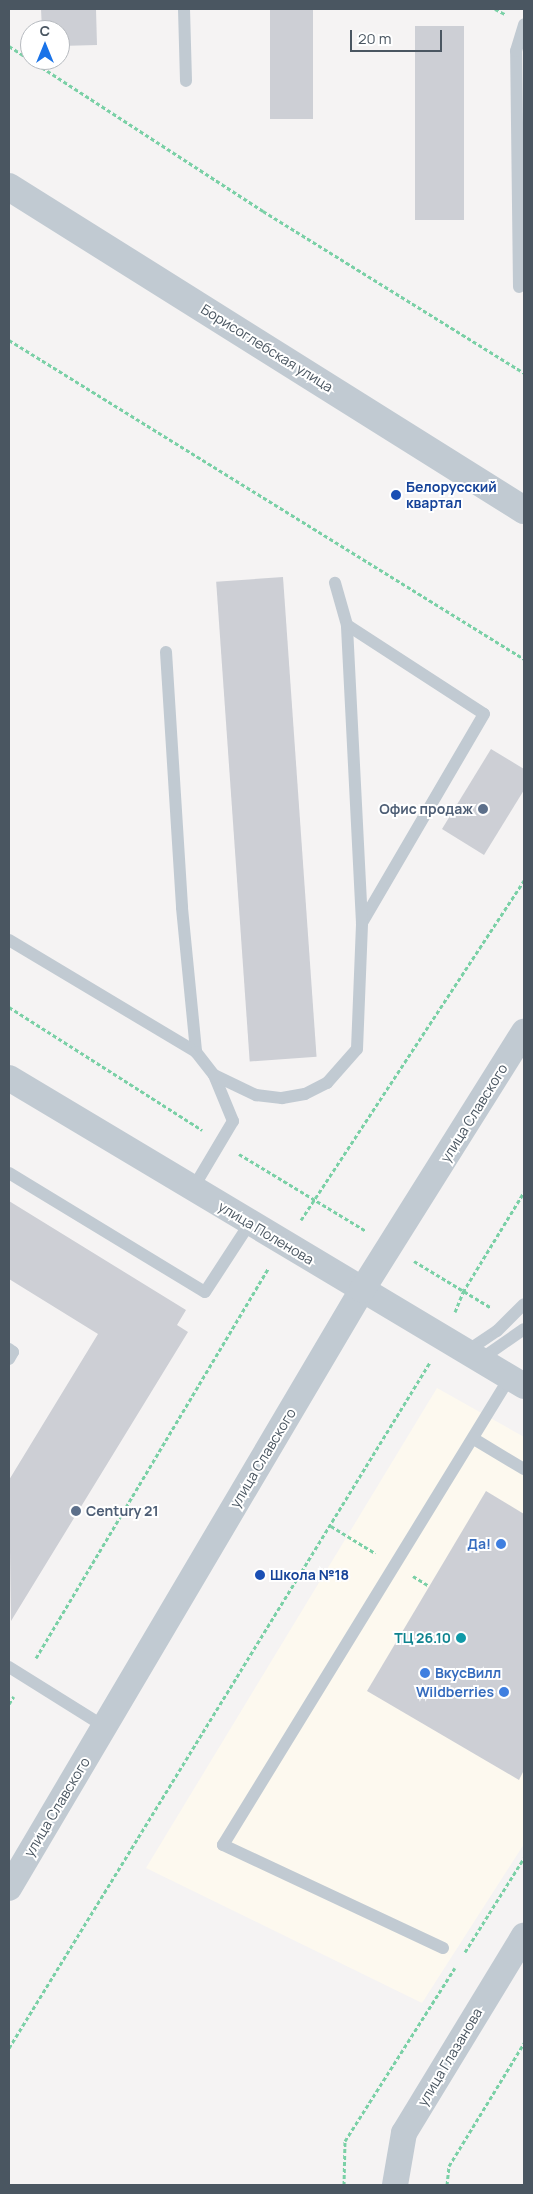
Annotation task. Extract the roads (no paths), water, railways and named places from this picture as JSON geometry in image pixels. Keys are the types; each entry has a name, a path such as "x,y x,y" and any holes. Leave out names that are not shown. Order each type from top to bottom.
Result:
{"street":[{"name":"Борисоглебская улица","path":"9,187 524,510"},
{"name":"улица Славского","path":"9,1888 362,1290 524,1032"},
{"name":"улица Поленова","path":"9,1078 192,1190 445,1337 517,1382"},
{"name":"улица Глазанова","path":"395,2185 404,2134 524,1936"}],"lane":[{"path":"184,9 186,81"},
{"path":"519,287 516,51 524,24"},
{"path":"214,1075 256,1095 282,1098 304,1094 327,1084 343,1069 358,1049 362,923 347,625 334,583"},
{"path":"347,625 484,714 362,923"},
{"path":"166,652 182,908 196,1052"},
{"path":"9,940 196,1052 214,1075 232,1121 192,1190"},
{"path":"9,1173 205,1292 250,1224"},
{"path":"474,1355 524,1304"},
{"path":"474,1355 524,1330"},
{"path":"9,1349 13,1352 9,1359"},
{"path":"443,1948 223,1845 474,1439 517,1382"},
{"path":"474,1439 524,1470"},
{"path":"9,1667 105,1727"}],"place":[{"name":"Белорусский квартал","path":"396,495"},
{"name":"Офис продаж","path":"483,809"},
{"name":"Century 21","path":"76,1511"},
{"name":"Да!","path":"501,1544"},
{"name":"Школа №18","path":"260,1575"},
{"name":"ТЦ 26.10","path":"461,1638"},
{"name":"ВкусВилл","path":"425,1673"},
{"name":"Wildberries","path":"504,1692"}]}
